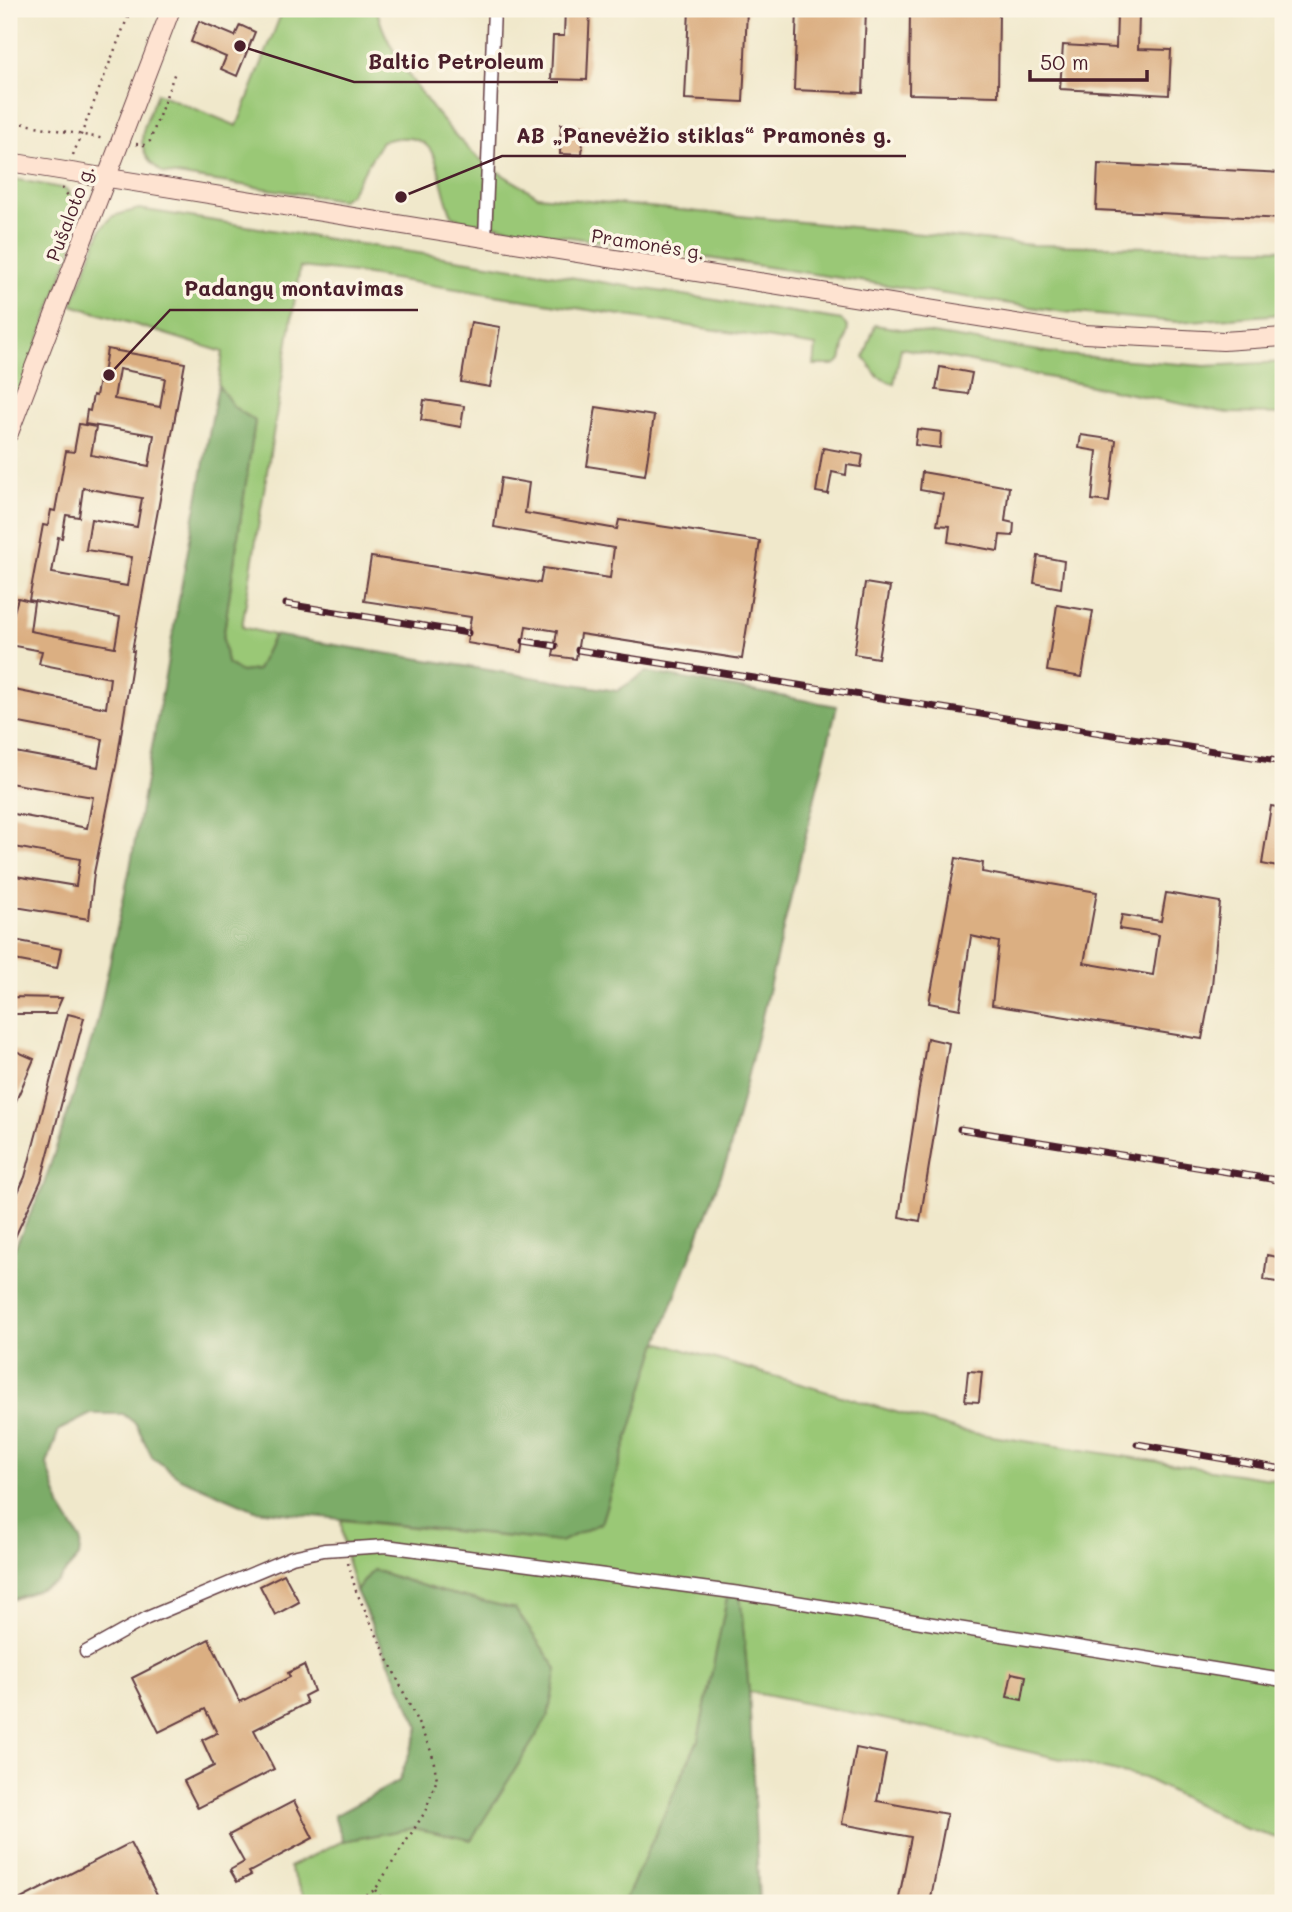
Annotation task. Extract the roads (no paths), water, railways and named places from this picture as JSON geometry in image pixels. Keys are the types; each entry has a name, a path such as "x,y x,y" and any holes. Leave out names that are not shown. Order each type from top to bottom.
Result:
{"main road":[{"name":"Pušaloto g.","path":"9,433 171,9"},
{"name":"Pramonės g.","path":"9,162 105,180 268,202 1084,334 1223,341 1283,337"}],"street":[{"path":"485,239 494,9"},
{"path":"86,1652 147,1618 292,1556 344,1548 386,1546 740,1594 1283,1680"}],"railway":[{"path":"286,604 468,633"},
{"path":"524,641 555,646"},
{"path":"578,650 1283,762"},
{"path":"960,1129 1283,1181"},
{"path":"1137,1444 1283,1469"}],"place":[{"name":"Baltic Petroleum","path":"240,46"},
{"name":"AB „Panevėžio stiklas“ Pramonės g.","path":"401,197"},
{"name":"Padangų montavimas","path":"109,375"}]}
